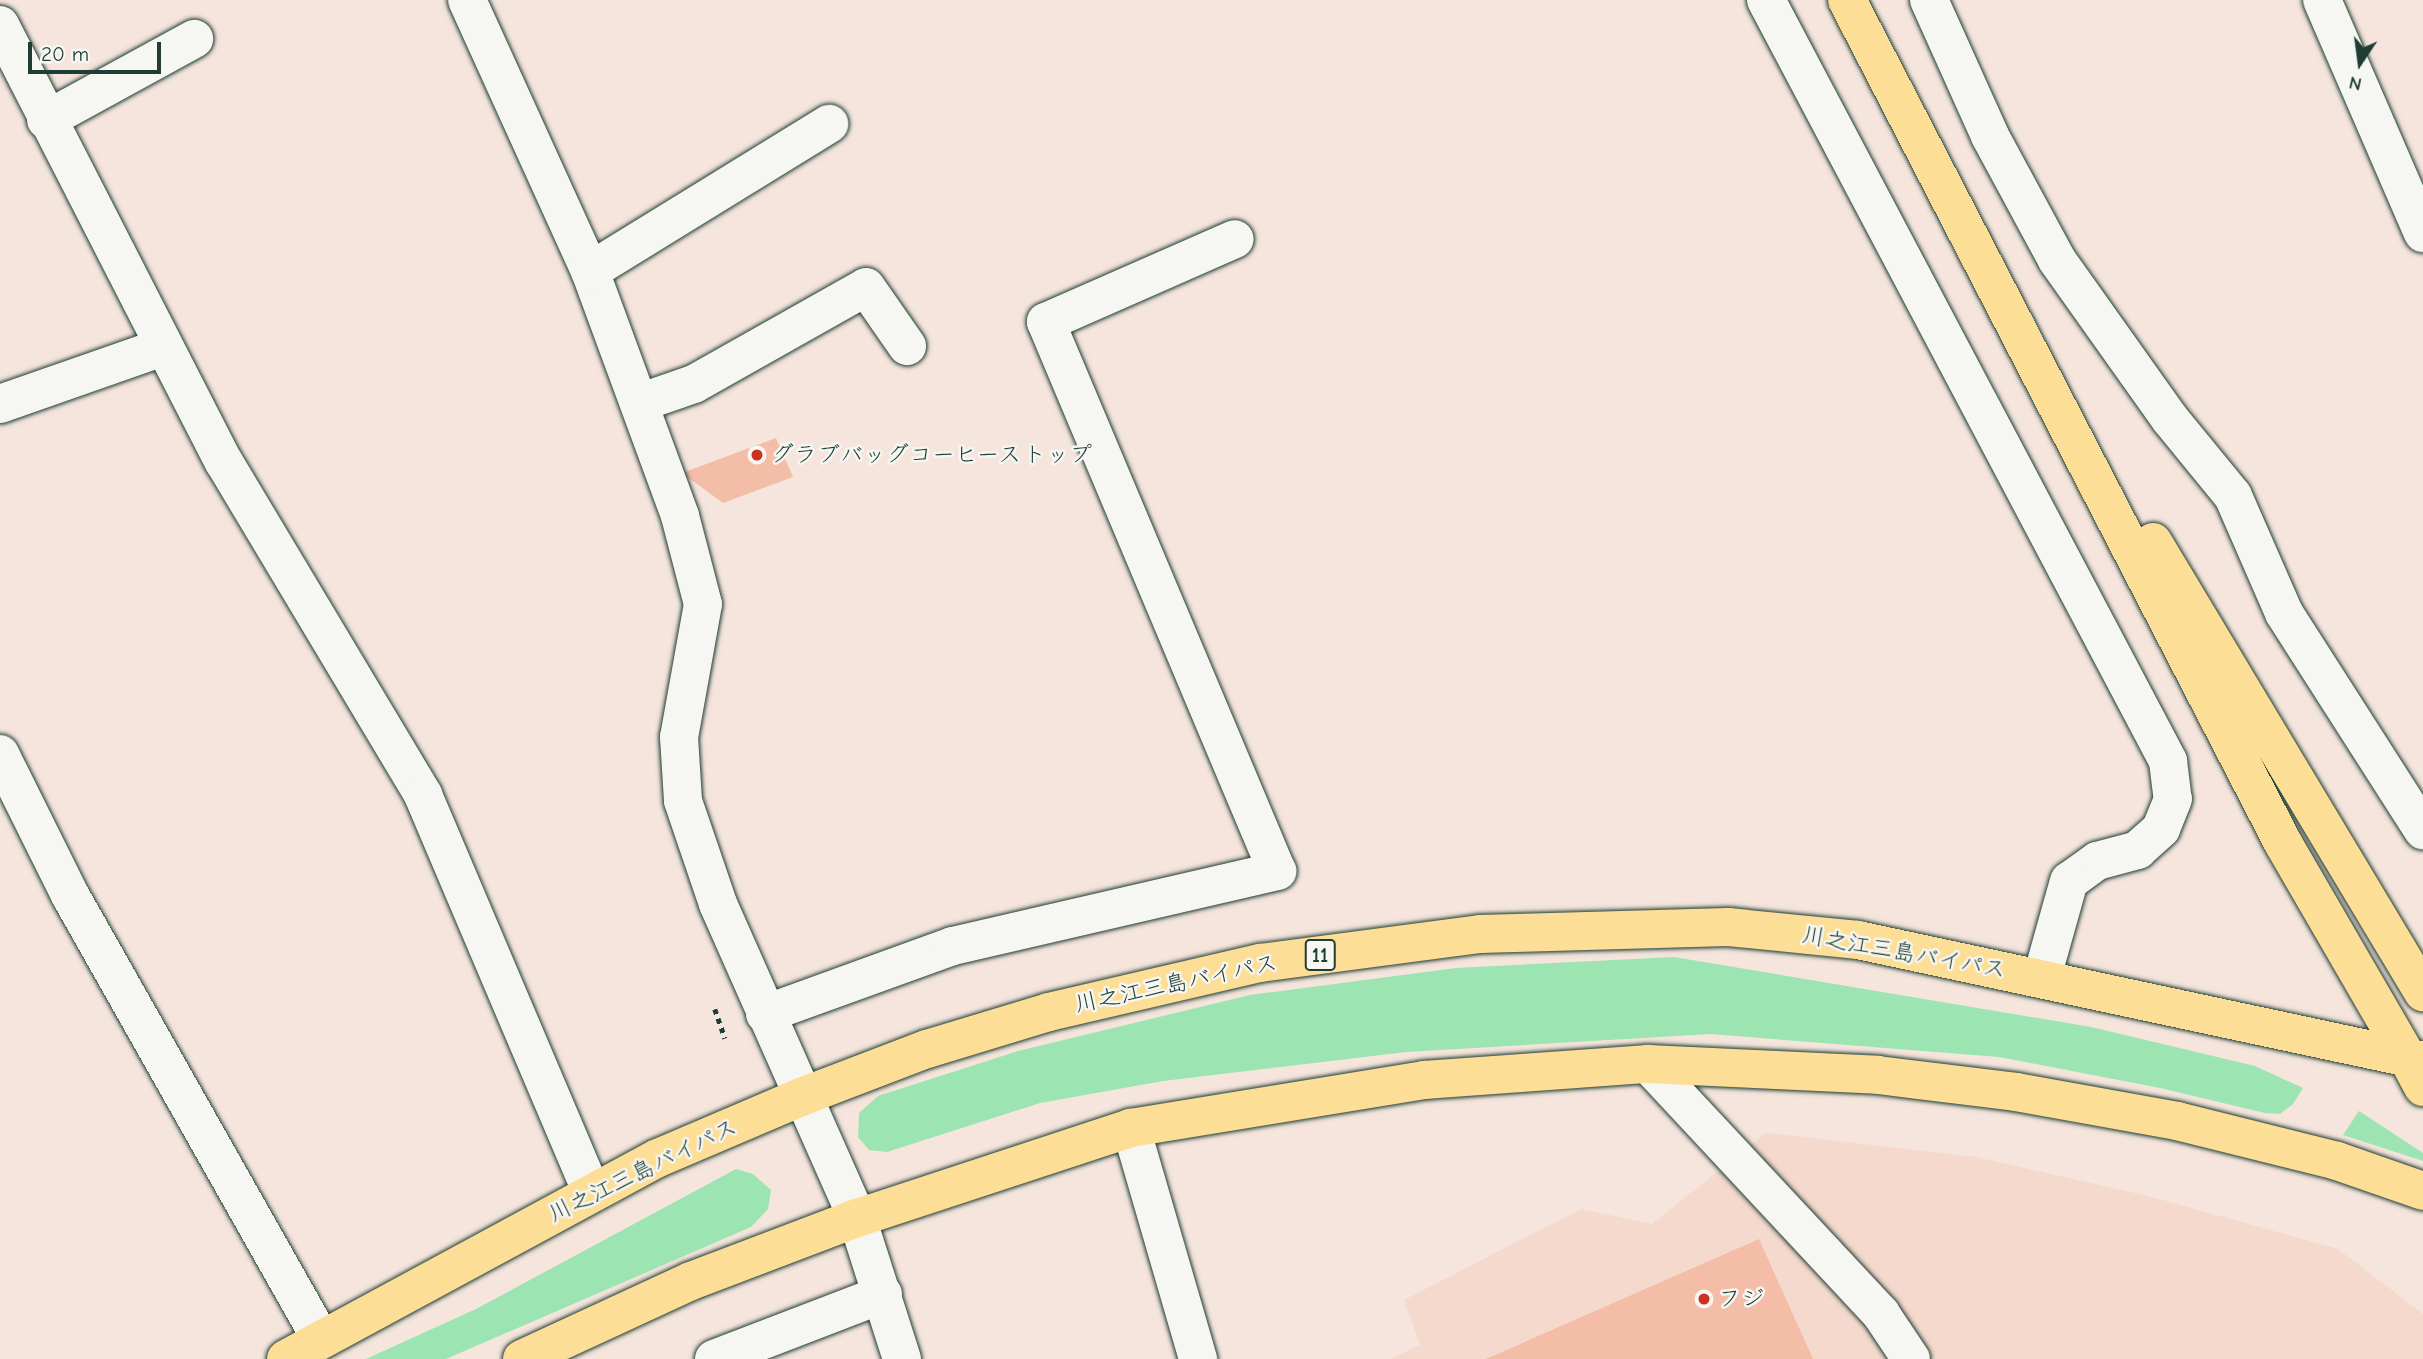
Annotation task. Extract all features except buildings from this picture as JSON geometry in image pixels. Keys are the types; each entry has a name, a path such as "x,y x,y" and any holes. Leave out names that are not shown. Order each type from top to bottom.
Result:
{"highway":[{"path":"1847,0 2283,843 2418,1069"},
{"path":"1873,54 2079,422 2324,821 2423,992"},
{"name":"川之江三島バイパス","path":"286,1359 658,1158 801,1097 927,1049 1049,1012 1261,963 1480,933 1728,927 1858,940 2042,978 2418,1069"},
{"path":"522,1359 691,1281 856,1217 1131,1128 1424,1080 1648,1064 1878,1075 2016,1092 2176,1121 2337,1161 2423,1191"}],"street":[{"path":"467,0 590,271 680,516 703,604 679,737 683,801 718,904 856,1217 902,1359"},
{"path":"1766,0 2168,761 2173,799 2161,830 2138,850 2097,861 2069,881 2042,978"},
{"path":"1929,0 1990,136 2057,260 2170,419 2233,496 2284,613 2423,830"},
{"path":"2322,0 2423,233"},
{"path":"0,25 46,120 224,462 423,795 592,1193"},
{"path":"46,120 194,39"},
{"path":"590,271 830,124"},
{"path":"765,1014 953,946 1277,871 1046,323 1235,239"},
{"path":"639,403 694,384 866,287 907,346"},
{"path":"0,404 163,346"},
{"path":"0,754 70,895 321,1339"},
{"path":"1648,1064 1881,1314 1911,1359"},
{"path":"1131,1128 1198,1359"},
{"path":"714,1359 883,1294"}],"shaded area":[{"path":"1766,1133 1976,1157 2148,1196 2338,1249 2423,1314 2423,1359 1390,1359 1420,1345 1404,1300 1581,1209 1652,1224"}],"green space":[{"path":"1674,957 2091,1027 2255,1066 2303,1088 2293,1104 2280,1114 2265,1113 2160,1088 1999,1057 1710,1034 1406,1052 1163,1081 1040,1103 887,1152 869,1150 858,1137 859,1113 878,1096 1018,1051 1250,995 1456,968"},
{"path":"2359,1111 2423,1153 2423,1161 2343,1135"},
{"path":"736,1169 753,1174 771,1190 768,1209 751,1227 446,1359 366,1359 476,1309"}],"place":[{"name":"グラブバッグコーヒーストップ","path":"757,455"},
{"name":"フジ","path":"1704,1299"}]}
